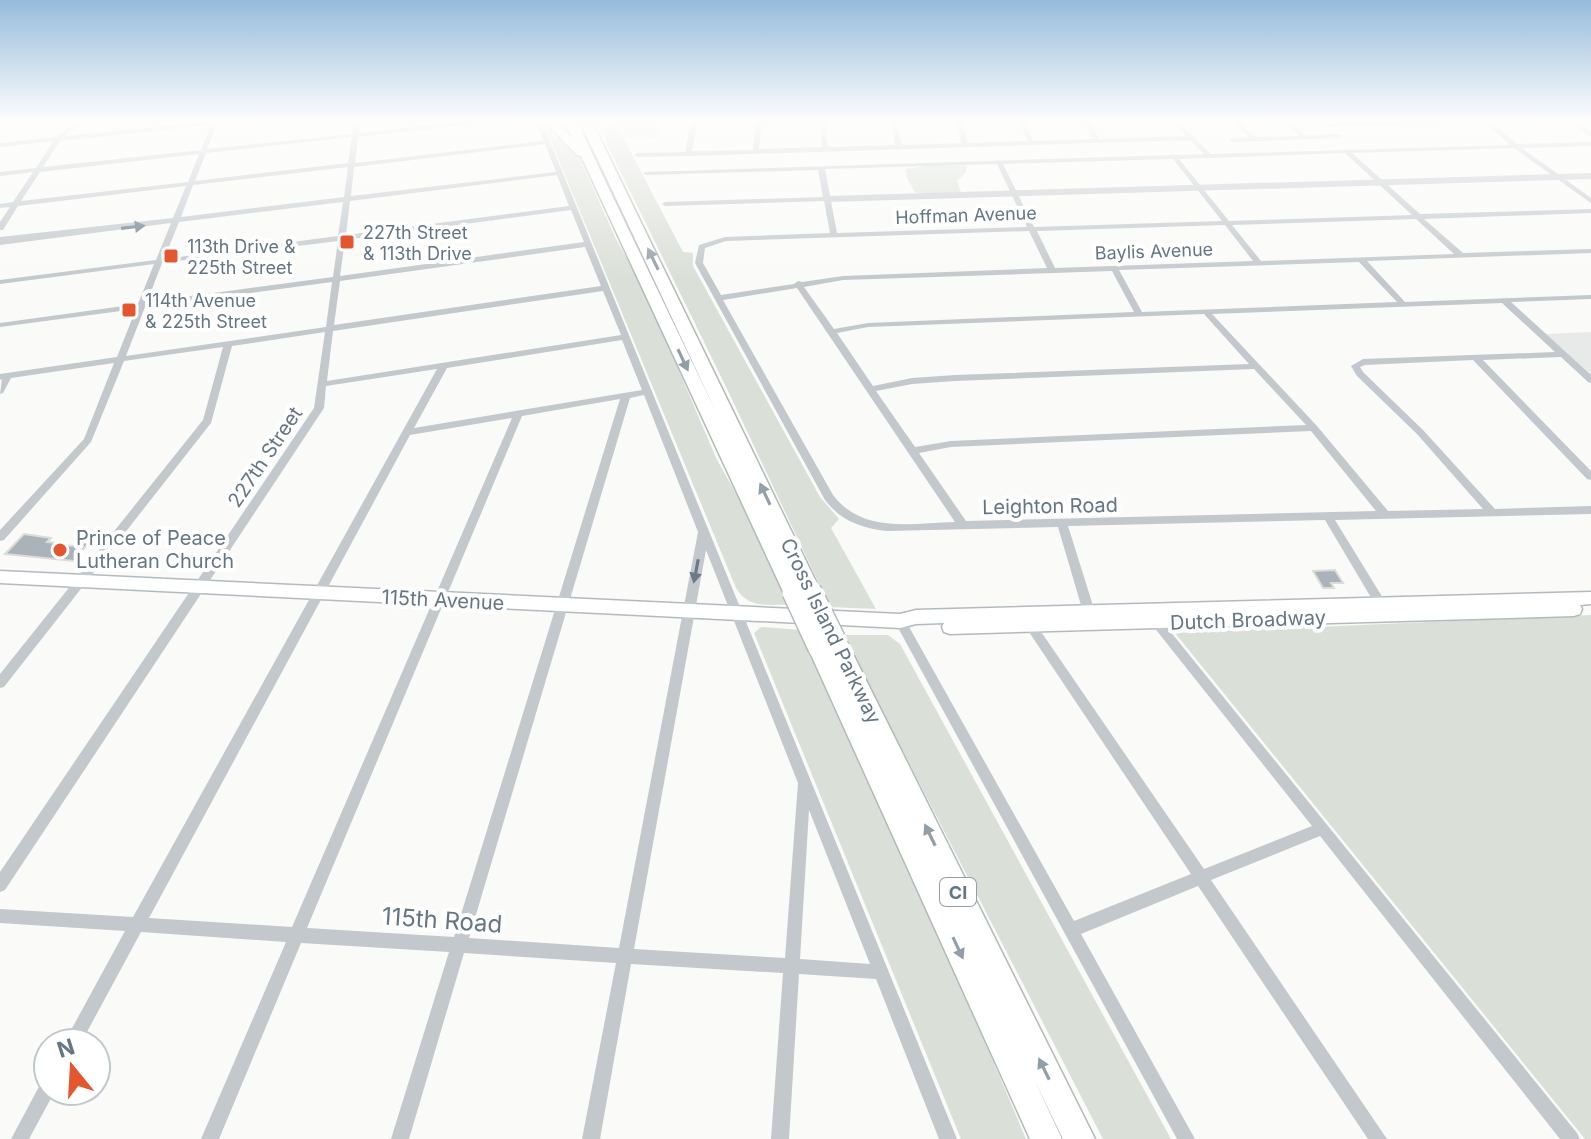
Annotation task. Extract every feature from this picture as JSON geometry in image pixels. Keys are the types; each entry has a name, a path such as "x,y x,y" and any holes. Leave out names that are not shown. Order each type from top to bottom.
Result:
{"highway":[{"name":"Cross Island Parkway","path":"604,175 828,646 1044,1134"},
{"name":"Cross Island Parkway","path":"828,646 1079,1139"}],"main road":[{"name":"115th Avenue","path":"0,577 897,621"},
{"name":"Dutch Broadway","path":"897,621 917,627 1029,620 1558,604 1591,598"},
{"name":"Dutch Broadway","path":"1558,604 1591,609"}],"street":[{"path":"0,228 35,175"},
{"path":"0,537 88,440 192,175"},
{"path":"0,206 264,175"},
{"name":"227th Street","path":"0,885 319,408 350,175"},
{"path":"0,241 542,175"},
{"path":"561,175 948,1139"},
{"path":"823,175 834,235"},
{"path":"1006,175 1052,270"},
{"path":"1189,175 1259,263"},
{"path":"1372,175 1461,256"},
{"path":"1555,175 1591,201"},
{"path":"665,204 1591,176"},
{"path":"0,282 574,208"},
{"name":"Hoffman Avenue","path":"725,239 1591,211"},
{"name":"Leighton Road","path":"725,239 702,247 699,263 829,497 842,514 859,523 873,526 964,526 1591,510"},
{"path":"0,325 589,244"},
{"name":"Baylis Avenue","path":"720,298 843,278 1591,251"},
{"path":"1361,259 1403,304"},
{"path":"1114,268 1140,315"},
{"path":"798,283 964,526"},
{"path":"0,391 4,376 606,288"},
{"path":"831,332 868,325 1591,297"},
{"path":"1504,300 1591,380"},
{"path":"1206,312 1314,428 1384,514"},
{"path":"324,384 626,337"},
{"path":"0,683 208,421 228,343"},
{"path":"1492,512 1355,366 1363,362 1562,354"},
{"path":"1475,357 1591,477"},
{"path":"81,1027 443,366"},
{"path":"870,389 912,381 955,378 1255,366"},
{"path":"407,432 648,392"},
{"path":"400,1139 626,395"},
{"path":"210,1139 518,414"},
{"path":"912,451 951,444 1314,428"},
{"path":"1328,517 1384,609"},
{"path":"1062,524 1091,618"},
{"path":"591,1139 704,529"},
{"path":"1152,617 1571,1139"},
{"path":"1029,620 1378,1139"},
{"path":"897,621 1186,1139"},
{"path":"780,1139 805,779"},
{"path":"1071,930 1323,828"},
{"name":"115th Road","path":"0,916 881,972"},
{"path":"20,1139 37,1107"}],"shaded area":[{"path":"565,175 587,175 616,239 644,289 717,460 750,518 789,605 752,602 736,588"},
{"path":"622,175 643,175 683,252 693,253 693,266 820,497 839,519 831,528 876,609 830,607"},
{"path":"907,175 963,175 957,181 961,192 923,195 915,192"},
{"path":"1591,332 1591,375 1546,334"},
{"path":"1591,615 1591,1139 1585,1139 1175,633"},
{"path":"761,627 801,630 910,865 1026,1139 961,1139 754,633"},
{"path":"843,635 888,635 900,644 1171,1139 1103,1139"}],"building":[{"name":"Prince of Peace Lutheran Church","path":"24,534 51,538 47,542 56,543 54,545 75,546 84,535 95,535 74,561 5,554"},
{"path":"1335,570 1343,583 1331,583 1334,588 1323,588 1313,571"}],"place":[{"name":"227th Street & 113th Drive","path":"347,242"},
{"name":"113th Drive & 225th Street","path":"171,256"},
{"name":"114th Avenue & 225th Street","path":"129,310"},
{"name":"Prince of Peace Lutheran Church","path":"60,550"}]}
